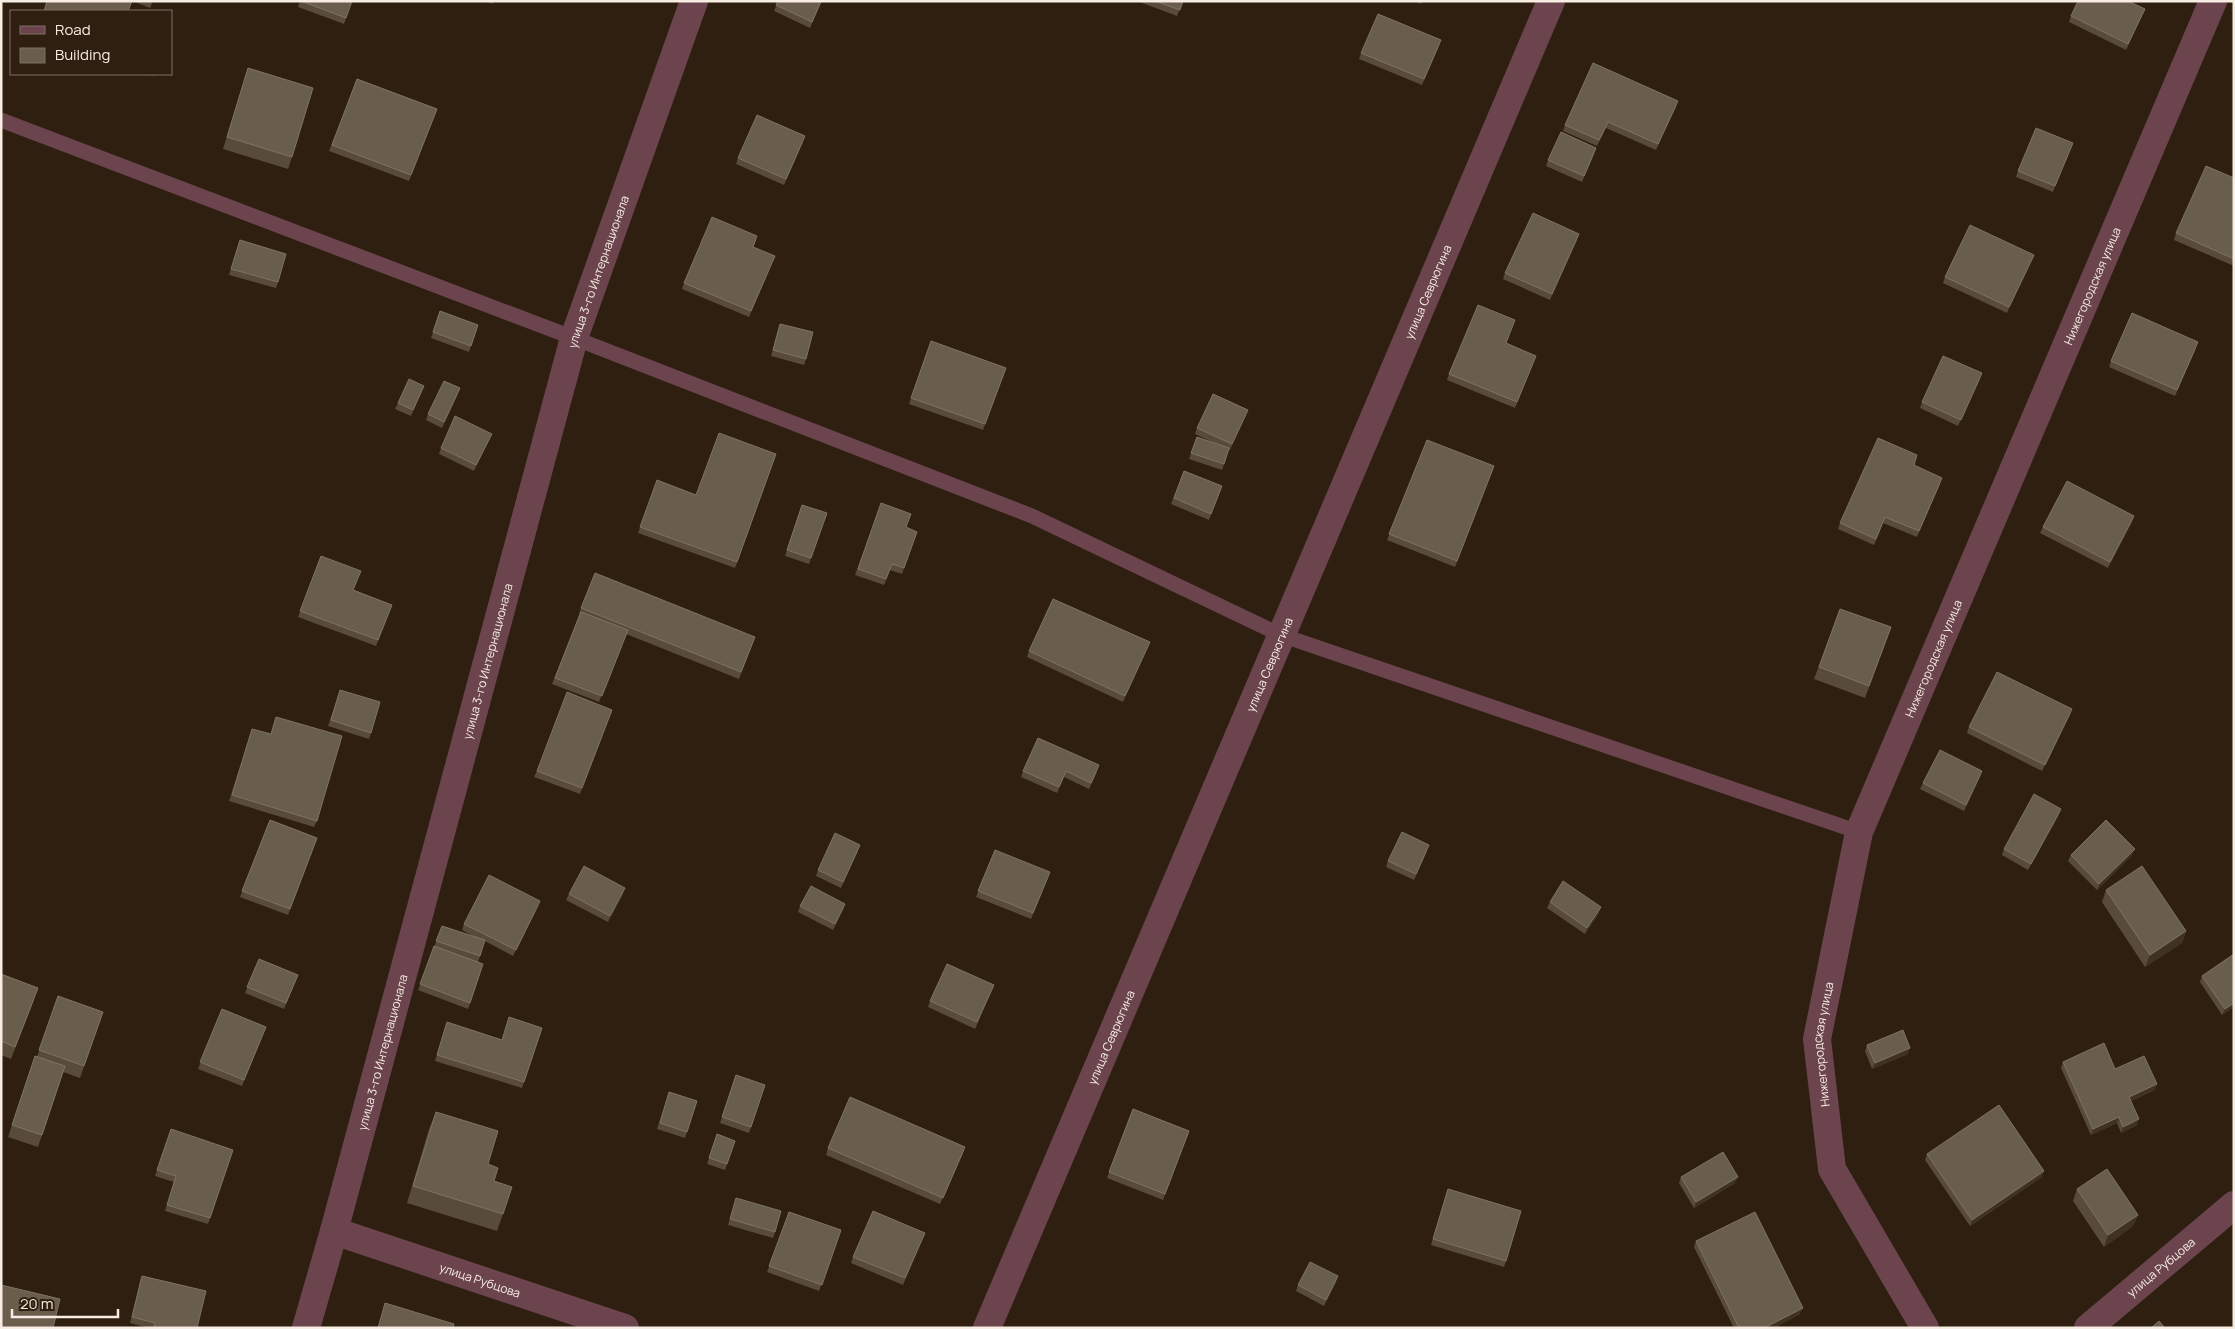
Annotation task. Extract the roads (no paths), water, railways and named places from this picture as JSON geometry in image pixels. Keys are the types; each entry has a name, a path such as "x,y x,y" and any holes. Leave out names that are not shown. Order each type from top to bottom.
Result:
{"street":[{"name":"улица 3-го Интернационала","path":"306,1328 334,1231 574,338 694,1"},
{"name":"улица Севрюгина","path":"987,1328 1551,1"},
{"name":"Нижегородская улица","path":"1925,1328 1832,1169 1817,1039 1859,832 2213,1"},
{"name":"улица Рубцова","path":"2088,1328 2234,1205"},
{"name":"улица Рубцова","path":"334,1231 625,1328"}],"lane":[{"path":"1,120 574,338 1032,516 1281,634 1859,832"}]}
